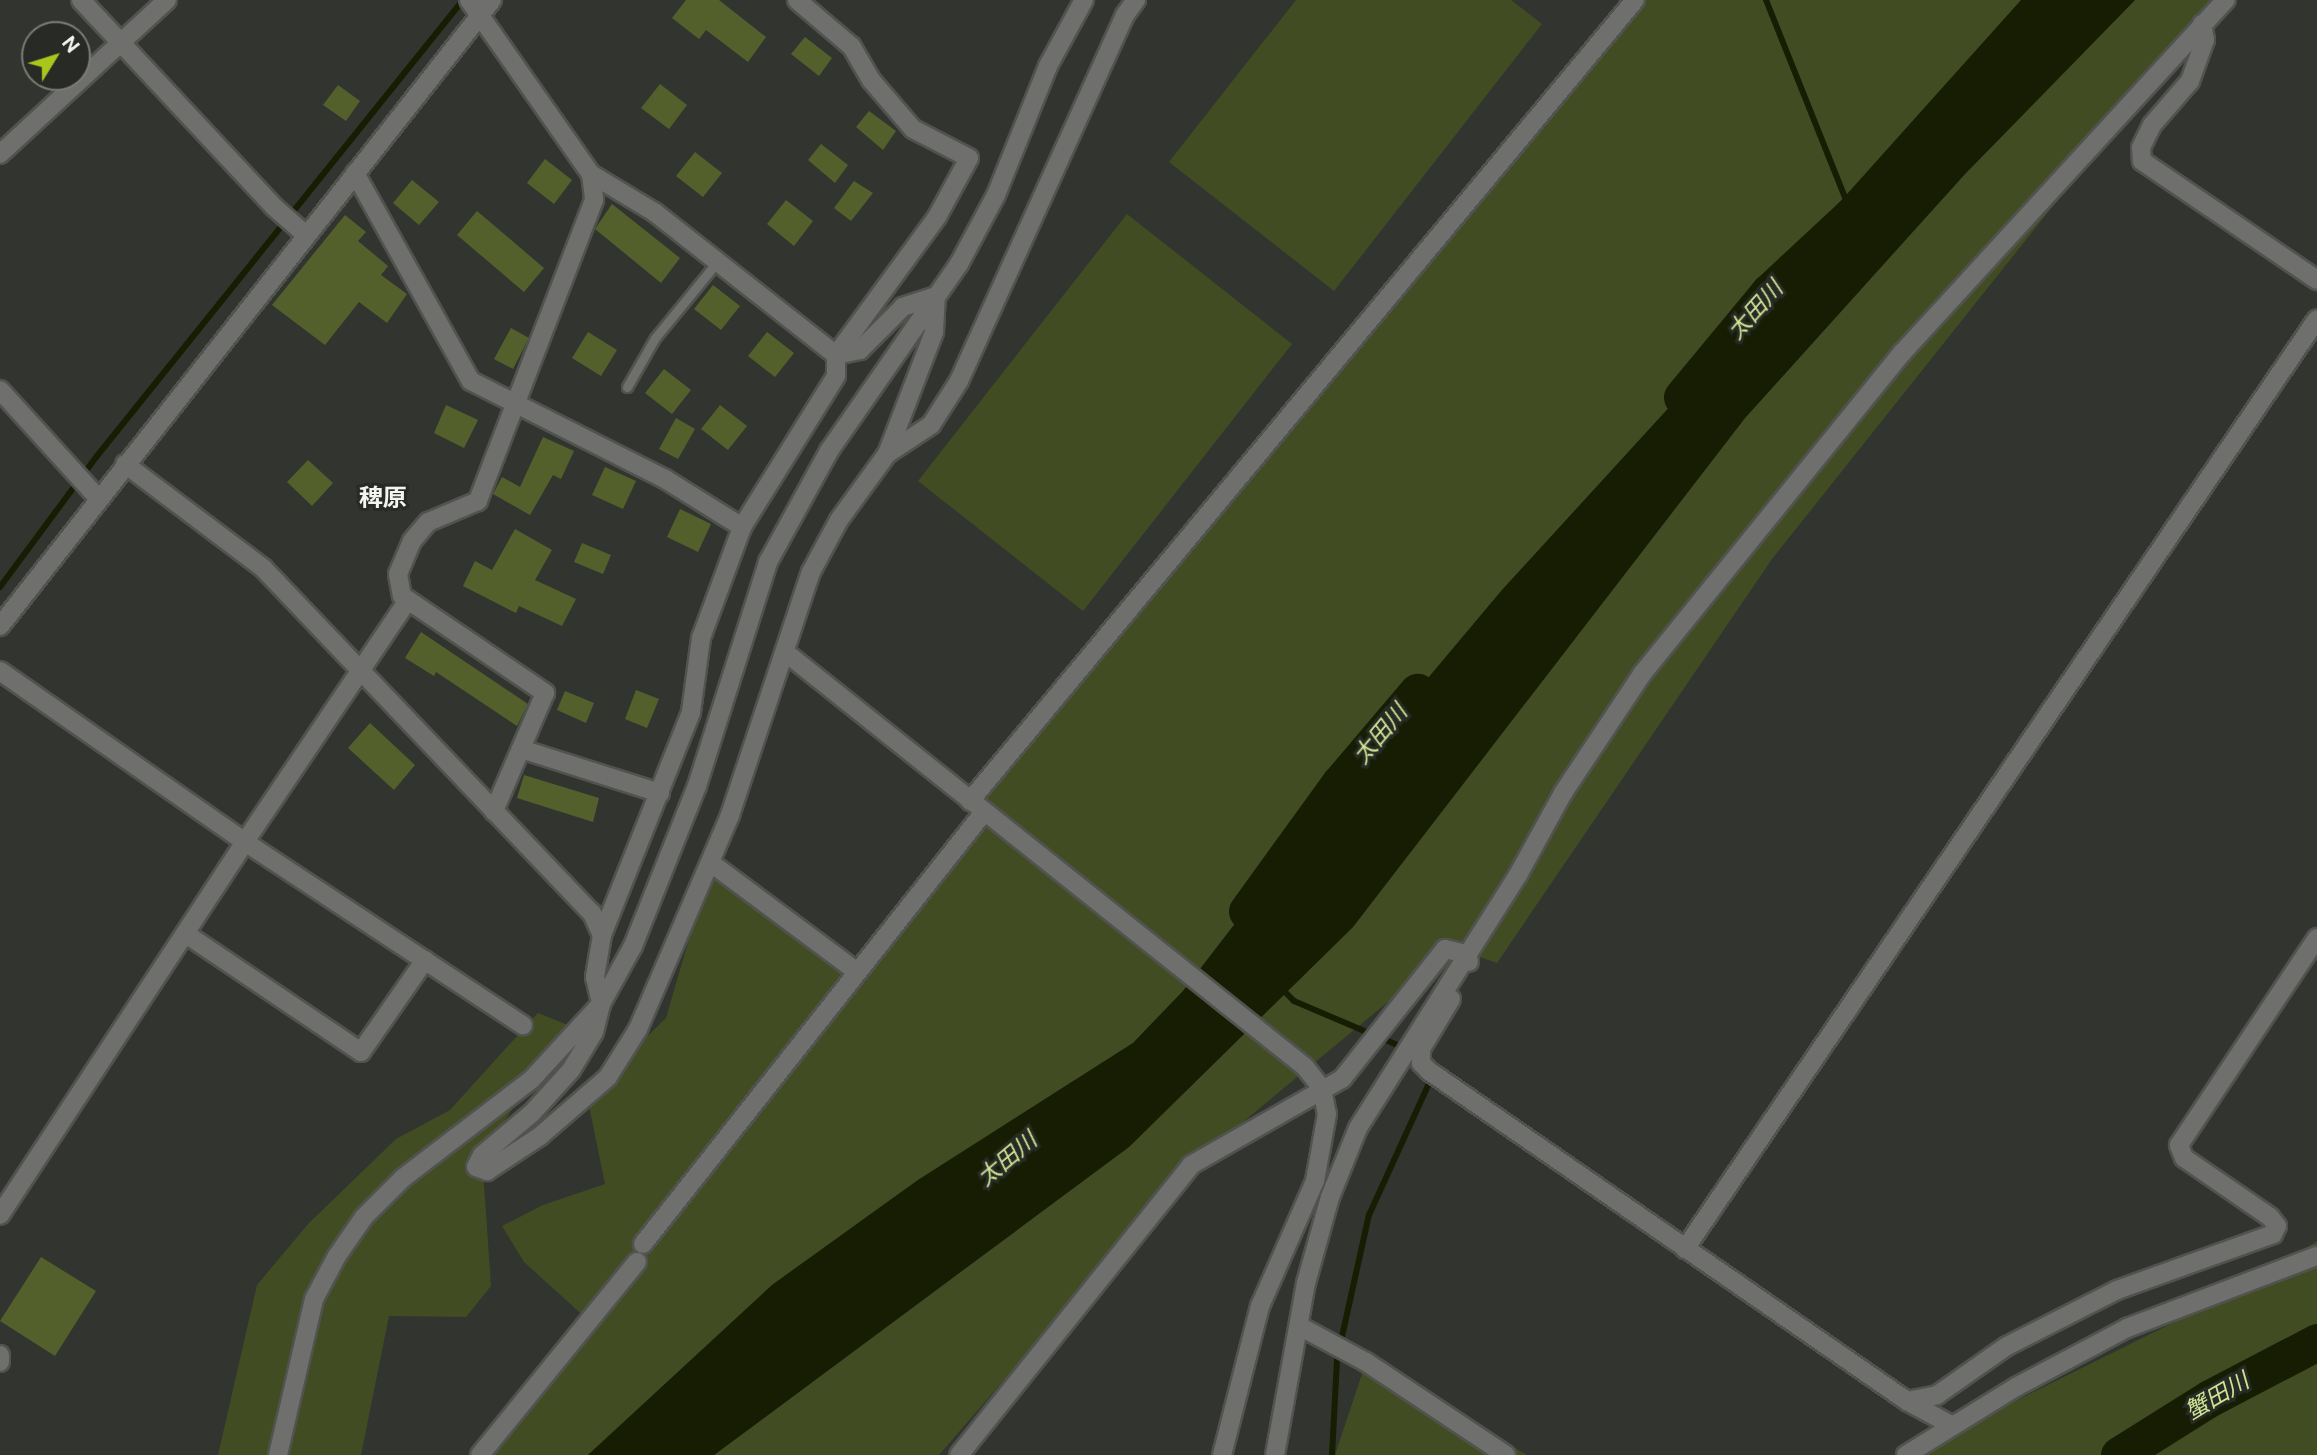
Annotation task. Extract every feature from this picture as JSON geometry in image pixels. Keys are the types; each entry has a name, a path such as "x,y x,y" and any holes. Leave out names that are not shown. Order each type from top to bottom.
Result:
{"street":[{"path":"81,0 274,207 306,235"},
{"path":"0,154 167,0"},
{"path":"0,626 355,173 475,7 492,0"},
{"path":"797,0 851,46 871,80 913,129 969,158 937,217 836,355 836,376 742,527 701,638 691,712 602,935 595,977 601,1004 594,1032 571,1070 532,1113 482,1155 477,1167 487,1171 540,1136 608,1077 638,1028 711,863 811,572 839,520 887,454 934,332 936,296"},
{"path":"278,1455 314,1299 363,1217 403,1178 532,1079 601,1004 633,946 697,786 724,688 768,562 829,451 936,296 996,195 1048,66 1084,0"},
{"path":"887,454 931,425 959,382 1125,15 1136,0"},
{"path":"480,1455 983,812 1635,0"},
{"path":"1275,1455 1277,1428 1301,1327 1306,1283 1330,1197 1358,1128 1563,793 1642,674 1903,352 2226,0"},
{"path":"475,7 591,174 654,212 836,355 860,350 903,307 936,296"},
{"path":"2202,24 2206,40 2190,81 2152,125 2141,148 2142,161 2317,280"},
{"path":"355,173 471,381 666,480 742,527"},
{"path":"494,811 545,694 402,596 398,575 412,541 428,522 478,501 594,200 591,174"},
{"path":"1685,1249 2317,319"},
{"path":"0,390 98,498"},
{"path":"125,464 263,568 592,913 602,935"},
{"path":"0,1215 408,600"},
{"path":"785,652 1305,1067 1322,1089 1326,1114 1315,1181 1260,1306 1222,1455"},
{"path":"0,671 245,842 523,1025"},
{"path":"521,749 660,793"},
{"path":"711,863 857,972"},
{"path":"186,934 361,1052 425,960"},
{"path":"1907,1401 1937,1395 2007,1346 2117,1290 2273,1234 2277,1227 2270,1217 2184,1158 2179,1145 2317,938"},
{"path":"959,1455 1191,1165 1342,1079 1446,949 1466,954"},
{"path":"1466,954 1470,968 1421,1049 1421,1063 1907,1401 1953,1426"},
{"path":"1906,1455 2127,1328 2317,1256"},
{"path":"1301,1327 1366,1362 1506,1455"},
{"path":"0,1354 0,1362"}],"lane":[{"path":"627,387 655,338 717,262"}],"green space":[{"path":"1296,0 1511,0 1542,24 1334,291 1169,162"},
{"path":"1630,0 2054,0 1805,259 1502,590 1386,728 1183,991 1133,1043 918,1180 772,1285 588,1455 483,1455 587,1319 524,1262 502,1226 543,1205 605,1184 587,1096 666,1018 711,863 854,969 1136,601"},
{"path":"2135,0 2226,0 2169,60 1772,559 1497,963 1453,948 1191,1165 939,1455 714,1455 1129,1147 1353,927 1745,418 1965,174"},
{"path":"1127,214 1292,344 1083,611 918,481"},
{"path":"538,1013 578,1029 532,1079 482,1155 491,1286 466,1317 389,1316 361,1455 218,1455 257,1285 308,1224 396,1139 450,1110"},
{"path":"2317,1241 2317,1455 1907,1455 2257,1281"},
{"path":"1366,1362 1527,1455 1335,1455"}],"water":[{"path":"2054,0 2135,0 1965,174 1745,418 1353,927 1129,1147 714,1455 588,1455 772,1285 918,1180 1133,1043 1183,991 1386,728 1502,590 1805,259"}],"building":[{"path":"686,0 719,0 766,37 748,62 706,30 699,39 672,18"},
{"path":"805,37 832,58 819,76 791,54"},
{"path":"660,84 687,105 669,129 641,108"},
{"path":"338,85 360,101 346,121 323,105"},
{"path":"869,111 896,131 883,150 856,127"},
{"path":"821,144 848,165 835,183 808,160"},
{"path":"695,152 722,173 703,197 676,176"},
{"path":"545,159 572,180 554,204 527,183"},
{"path":"412,180 439,202 419,225 393,203"},
{"path":"854,181 873,193 851,221 834,208"},
{"path":"786,200 813,221 794,246 767,224"},
{"path":"612,204 680,258 661,283 595,229"},
{"path":"477,211 544,268 524,292 457,235"},
{"path":"345,215 366,232 358,241 388,266 381,275 407,294 387,323 359,302 325,345 272,305"},
{"path":"713,285 740,306 721,330 694,309"},
{"path":"511,328 529,338 513,369 494,359"},
{"path":"588,332 617,350 601,376 572,358"},
{"path":"767,332 794,353 775,377 748,356"},
{"path":"664,369 691,390 672,414 645,393"},
{"path":"446,405 478,420 464,448 434,433"},
{"path":"720,405 747,426 728,450 701,429"},
{"path":"676,418 695,429 678,459 659,449"},
{"path":"543,437 574,451 561,479 553,475 530,515 493,494 502,477 520,487"},
{"path":"308,460 333,483 312,506 287,482"},
{"path":"605,467 636,481 623,509 592,495"},
{"path":"680,509 711,524 698,552 667,537"},
{"path":"515,529 552,550 535,580 576,599 562,626 519,606 516,613 463,586 475,561 492,570"},
{"path":"582,543 611,555 603,574 574,562"},
{"path":"421,632 528,704 517,726 436,672 434,676 405,658"},
{"path":"636,690 659,699 647,728 625,719"},
{"path":"565,691 594,703 586,723 557,710"},
{"path":"370,723 415,765 394,790 348,748"},
{"path":"524,775 599,798 593,822 517,798"},
{"path":"41,1257 96,1291 55,1356 0,1321"}],"waterway":[{"path":"0,587 97,456 463,0"},
{"path":"1766,0 1852,215"},
{"name":"太田川","path":"1682,397 1769,292 1852,215 2045,0"},
{"name":"太田川","path":"1247,911 1339,784 1417,692"},
{"path":"1280,987 1294,1001 1404,1048"},
{"path":"1424,1057 1610,1186"},
{"path":"1332,1455 1337,1359 1369,1215 1432,1077"},
{"name":"蟹田川","path":"2119,1455 2210,1398 2317,1342"}],"district":[{"name":"稗原","path":"383,498"}]}
